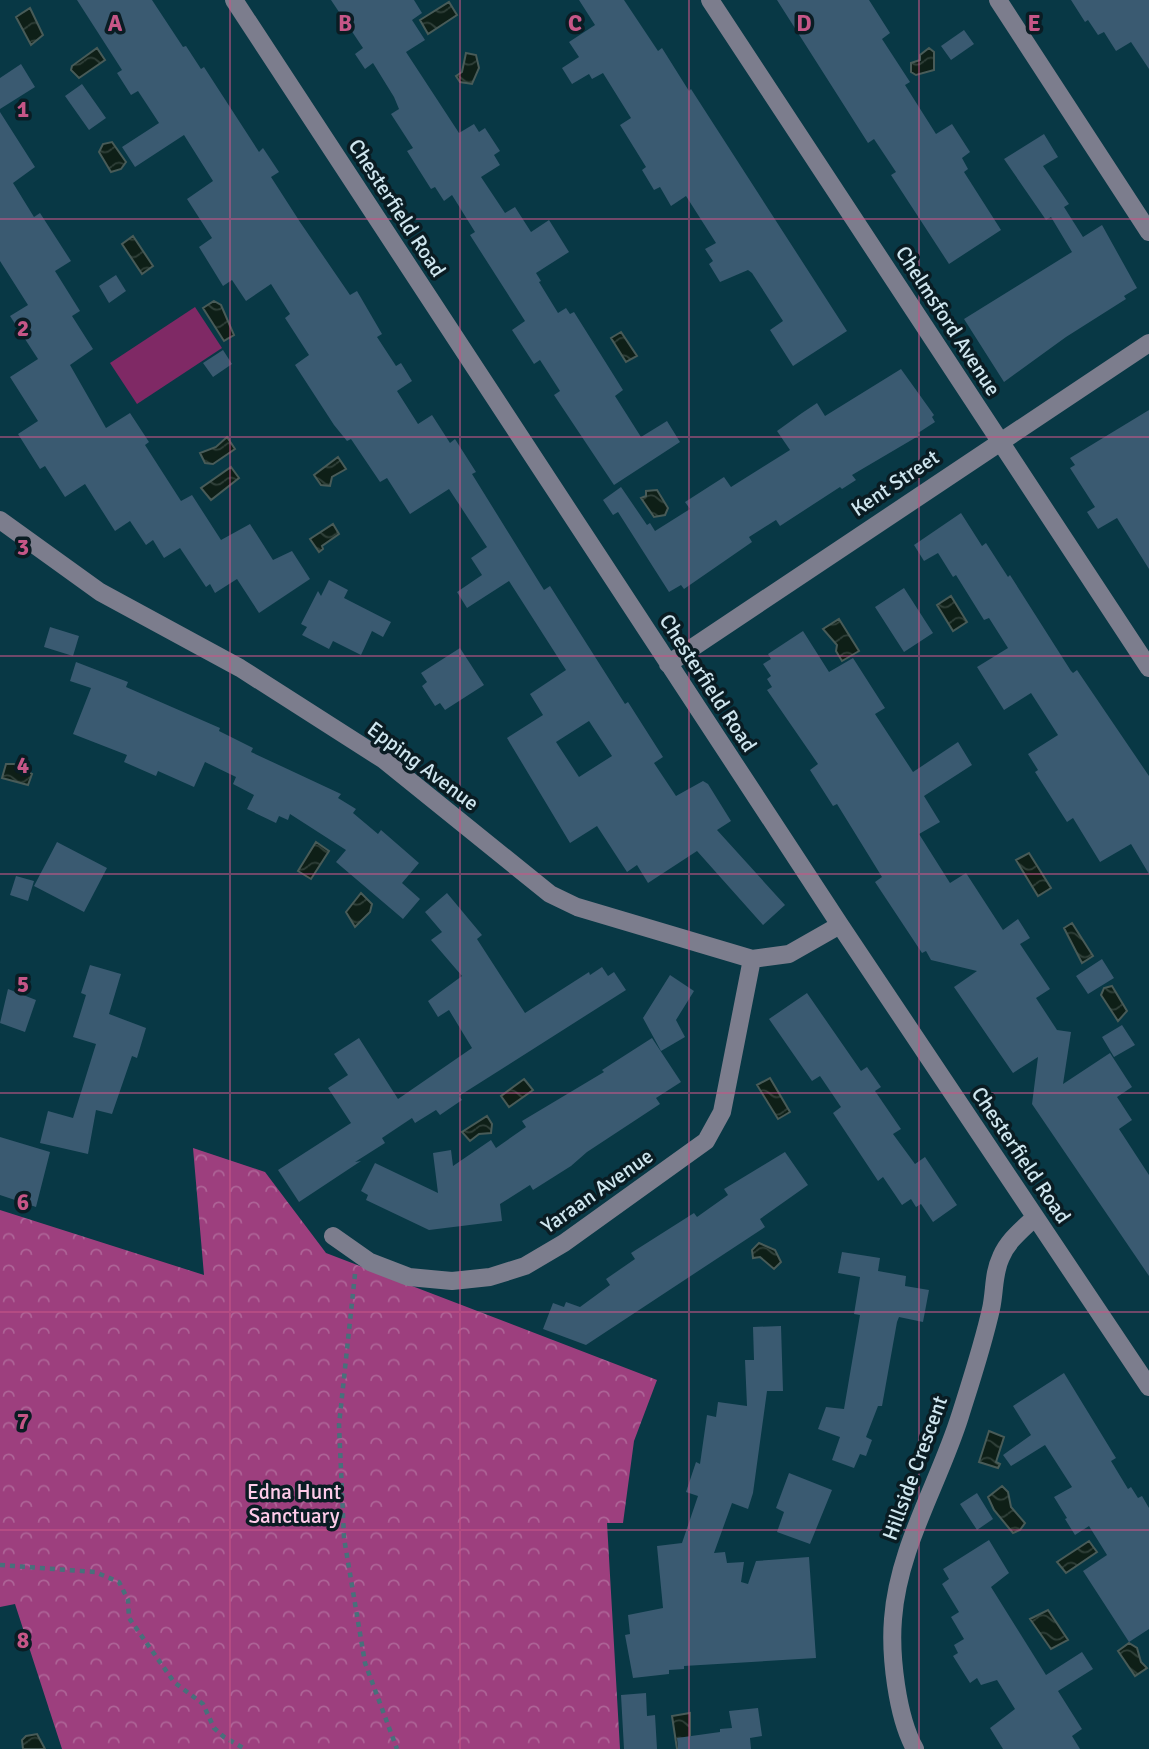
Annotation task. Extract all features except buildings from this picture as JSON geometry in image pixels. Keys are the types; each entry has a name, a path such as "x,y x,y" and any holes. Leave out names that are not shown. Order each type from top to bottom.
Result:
{"street":[{"name":"Chesterfield Road","path":"234,0 840,925 1149,1387"},
{"name":"Chelmsford Avenue","path":"710,0 1149,668"},
{"path":"998,0 1149,232"},
{"name":"Kent Street","path":"668,664 999,440 1149,343"},
{"name":"Epping Avenue","path":"0,520 100,592 240,668 384,760 550,894 577,906 752,959 789,954 840,925"},
{"name":"Yaraan Avenue","path":"333,1236 370,1262 409,1277 452,1281 490,1277 525,1266 564,1243 706,1141 722,1112 752,959"},
{"name":"Hillside Crescent","path":"915,1749 899,1697 893,1650 898,1589 907,1556 959,1420 992,1307 994,1279 1001,1256 1008,1244 1035,1217"}],"path":[{"path":"357,1252 339,1425 344,1538 365,1663 397,1749"},
{"path":"0,1565 95,1572 119,1582 128,1600 129,1618 174,1682 203,1704 215,1728 224,1737 245,1749"}],"shaded area":[{"path":"195,307 222,348 137,404 110,363"}],"green space":[{"name":"Edna Hunt Sanctuary","path":"193,1148 265,1172 326,1253 657,1380 634,1441 623,1523 607,1523 620,1749 62,1749 15,1604 0,1607 0,1210 204,1275"}],"water":[{"path":"449,2 457,15 428,34 420,20"},
{"path":"30,8 43,35 31,45 16,17"},
{"path":"97,48 105,60 79,78 71,70 72,66"},
{"path":"929,48 934,52 934,70 916,75 911,72 911,63 920,60 920,55"},
{"path":"466,53 476,55 479,68 472,84 460,82 456,76 462,72"},
{"path":"112,142 126,162 121,169 111,172 99,152 103,144"},
{"path":"133,236 153,266 142,274 122,244"},
{"path":"214,301 221,305 234,335 224,341 203,308"},
{"path":"621,332 637,356 626,362 611,338"},
{"path":"227,437 235,449 213,464 205,463 200,453 216,447"},
{"path":"338,457 346,469 332,477 330,486 321,485 314,475"},
{"path":"231,467 239,478 211,500 201,488"},
{"path":"657,490 668,508 665,515 654,517 641,498 646,496 646,491"},
{"path":"333,524 339,534 322,546 323,549 319,552 310,539"},
{"path":"951,596 967,622 953,631 937,605"},
{"path":"839,619 859,651 842,661 836,651 837,645 823,629"},
{"path":"6,764 14,764 32,774 28,785 2,778"},
{"path":"316,842 329,851 311,879 298,871"},
{"path":"1029,853 1051,888 1038,896 1016,860"},
{"path":"361,893 372,904 370,912 355,927 346,912"},
{"path":"1072,923 1093,956 1082,963 1064,928"},
{"path":"1112,986 1127,1011 1118,1021 1101,995 1104,988"},
{"path":"770,1078 790,1112 778,1119 757,1085"},
{"path":"524,1079 533,1090 509,1107 501,1096"},
{"path":"487,1116 492,1124 491,1133 479,1134 470,1141 462,1132"},
{"path":"759,1243 775,1250 781,1262 774,1269 760,1257 753,1258 752,1250"},
{"path":"989,1431 1004,1437 996,1462 1000,1464 998,1468 979,1462"},
{"path":"1002,1486 1008,1492 1011,1507 1025,1523 1020,1530 1013,1533 994,1510 988,1497"},
{"path":"1089,1541 1097,1552 1066,1573 1057,1562"},
{"path":"1048,1610 1068,1640 1051,1649 1030,1619"},
{"path":"1129,1643 1137,1648 1141,1662 1147,1668 1135,1676 1118,1651"},
{"path":"690,1713 690,1748 677,1749 672,1716"},
{"path":"37,1734 45,1749 23,1749 22,1740 26,1736"}]}
